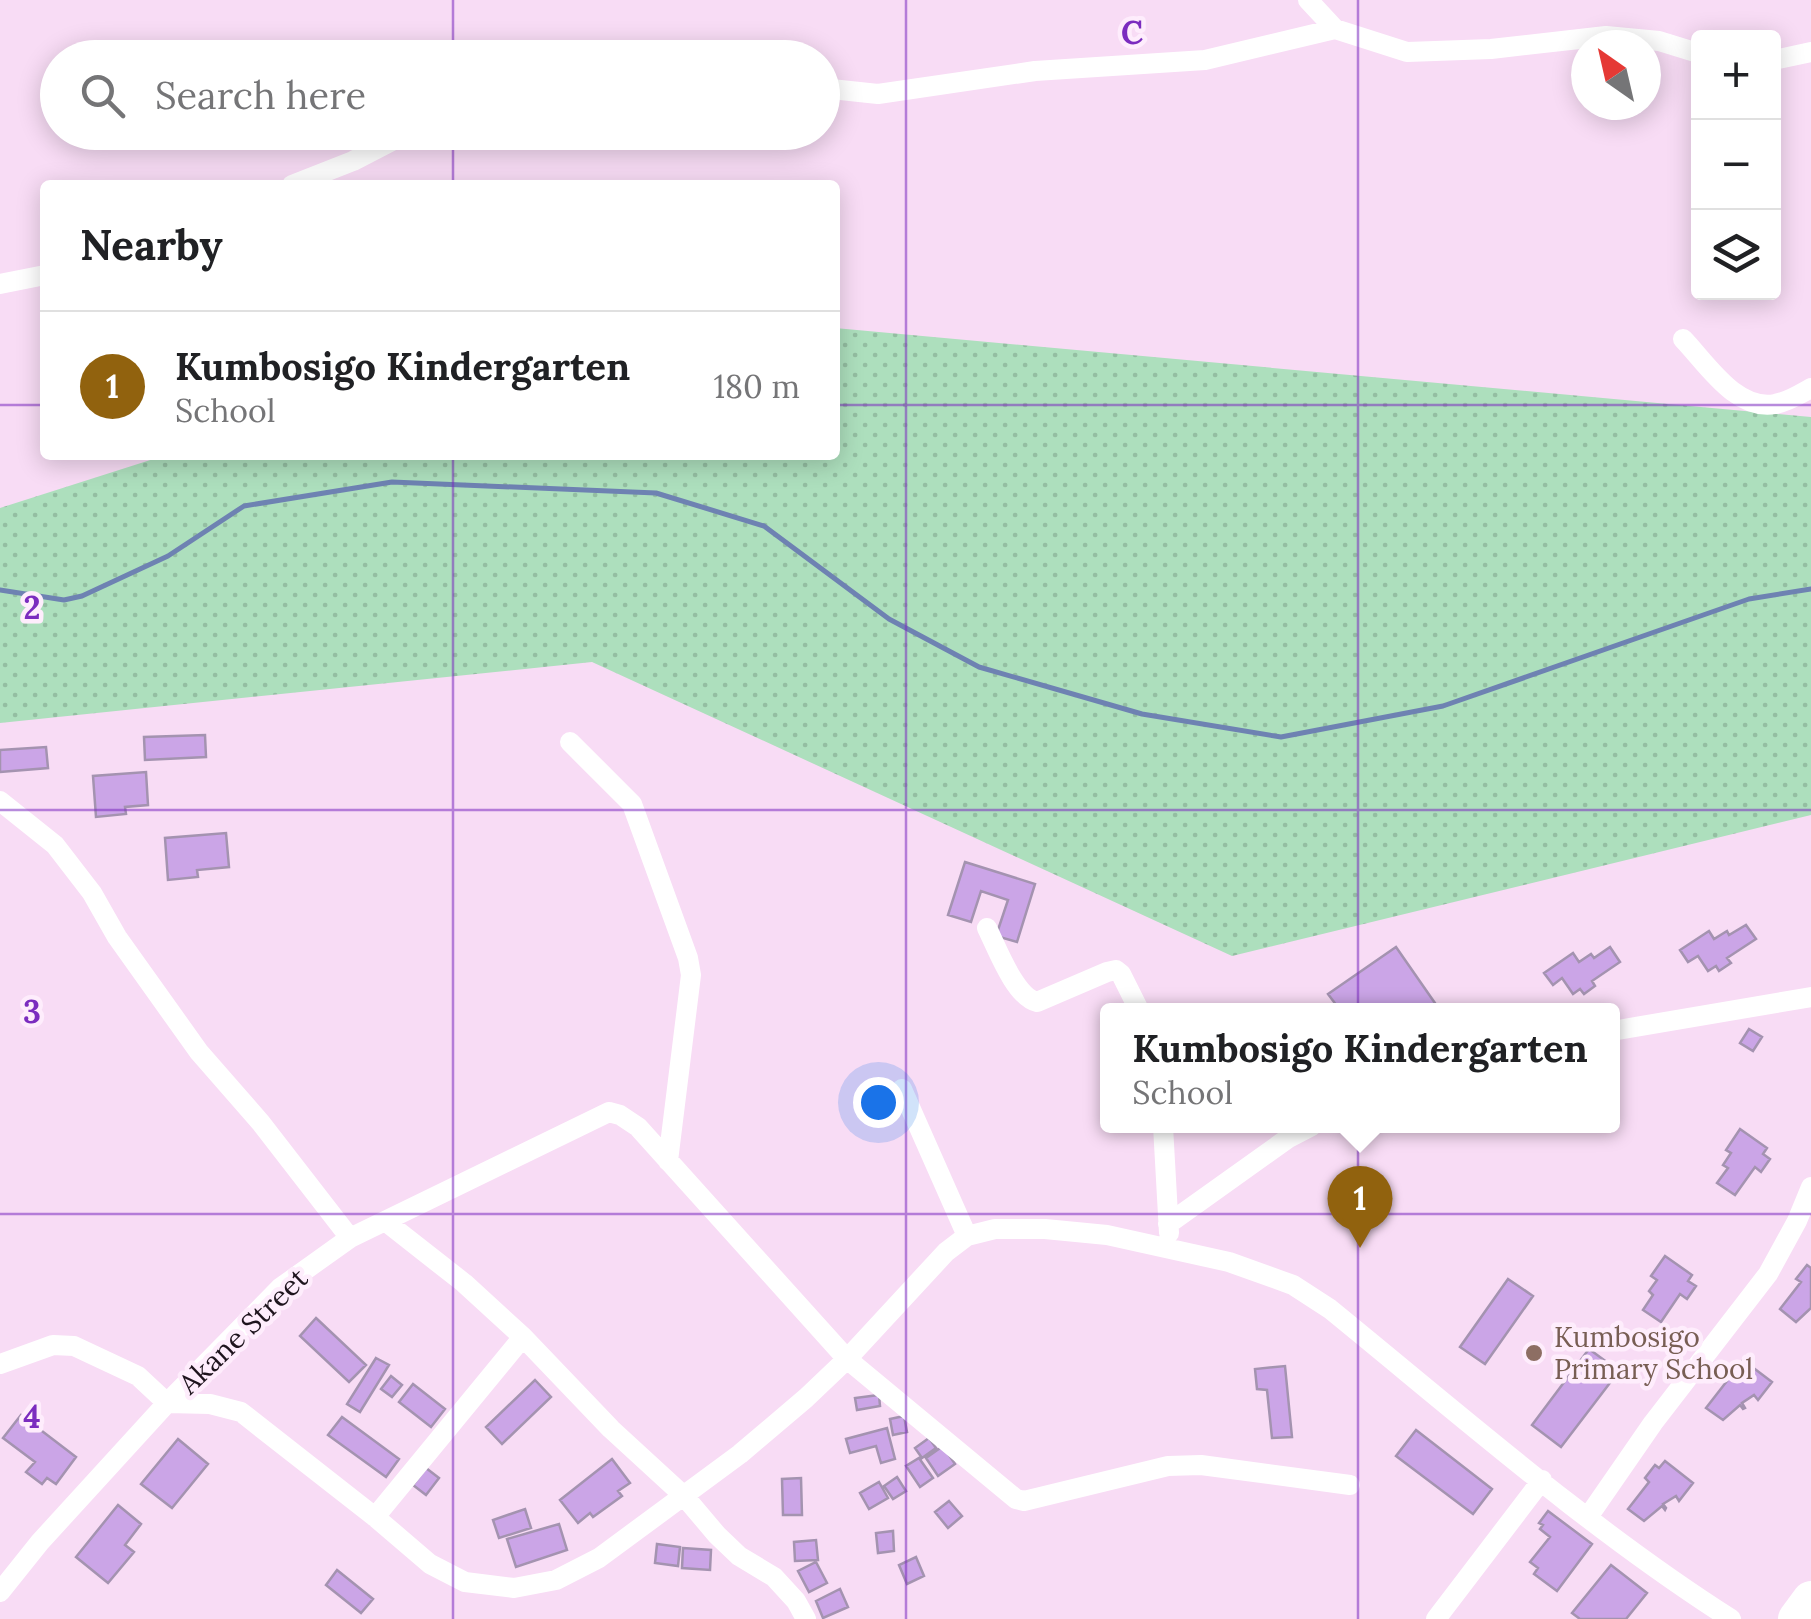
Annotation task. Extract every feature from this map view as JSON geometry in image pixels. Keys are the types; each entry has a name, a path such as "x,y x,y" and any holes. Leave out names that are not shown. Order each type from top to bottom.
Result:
{"highway":[{"path":"1797,1619 1811,1600"}],"street":[{"path":"1308,0 1335,28 1407,52 1492,50 1606,36 1659,41 1691,51"},
{"path":"840,90 878,94 1036,71 1205,60 1335,28"},
{"path":"1781,58 1811,52"},
{"path":"305,180 375,150"},
{"path":"0,284 40,276"},
{"path":"1683,339 1734,394 1748,401 1774,404 1811,388"},
{"path":"570,742 632,804 692,975 668,1161 848,1359 1016,1499 1024,1501 1168,1466 1201,1464 1350,1485"},
{"path":"0,801 55,845 188,1036 350,1238"},
{"path":"987,928 1019,990 1030,1001 1037,1002 1116,970 1122,974 1136,1003"},
{"path":"1620,1031 1811,997"},
{"path":"902,1089 967,1236"},
{"name":"Akane Street","path":"0,1592 40,1542 168,1403 280,1288 350,1238 608,1112 638,1127 668,1161"},
{"path":"1164,1133 1171,1250"},
{"path":"1168,1224 1298,1133"},
{"path":"1588,1517 1768,1274 1811,1187"},
{"path":"385,1221 464,1283 523,1337 611,1429 684,1496 717,1535 740,1556 774,1577 806,1619"},
{"path":"0,1364 53,1345 74,1346 138,1376 168,1403 210,1404 241,1412 430,1564 465,1582 514,1588 556,1580 599,1558 684,1496 771,1428 848,1359 946,1252 967,1236 995,1230 1045,1229 1107,1235 1229,1262 1293,1285 1330,1309 1588,1517 1731,1619"},
{"path":"375,1517 523,1337"},
{"path":"1436,1619 1542,1480"}],"green space":[{"path":"840,328 1811,417 1811,815 1232,956 592,662 0,723 0,508 150,460 840,460"}],"building":[{"path":"205,735 206,757 145,760 144,737"},
{"path":"46,747 48,768 0,772 0,750"},
{"path":"146,772 148,805 125,807 126,814 96,817 93,776"},
{"path":"226,833 229,867 197,870 198,877 168,880 165,838"},
{"path":"965,862 1035,884 1017,942 996,936 1008,900 981,891 971,922 948,915"},
{"path":"1746,925 1756,939 1727,958 1731,963 1719,971 1716,966 1708,971 1698,956 1688,962 1680,950 1709,931 1714,939"},
{"path":"1396,947 1435,1003 1335,1003 1328,994"},
{"path":"1610,947 1620,962 1592,981 1595,986 1584,994 1580,989 1573,994 1562,978 1553,985 1544,973 1573,953 1579,962"},
{"path":"1749,1029 1762,1037 1753,1051 1740,1043"},
{"path":"1740,1129 1767,1148 1763,1154 1770,1159 1761,1172 1755,1167 1735,1195 1717,1183 1728,1168 1723,1165 1731,1153 1726,1150"},
{"path":"1665,1256 1692,1275 1688,1281 1696,1286 1687,1299 1680,1294 1661,1322 1643,1310 1657,1280 1651,1276"},
{"path":"1807,1265 1811,1268 1811,1308 1796,1322 1780,1309 1801,1282 1796,1279"},
{"path":"1508,1279 1533,1296 1485,1364 1460,1347"},
{"path":"316,1318 366,1365 349,1382 300,1336"},
{"path":"1589,1349 1619,1371 1561,1447 1532,1425"},
{"path":"376,1358 389,1365 360,1412 347,1404"},
{"path":"1743,1360 1772,1382 1758,1400 1754,1395 1742,1403 1745,1408 1740,1405 1723,1420 1706,1408 1727,1381 1723,1378 1733,1364 1738,1367"},
{"path":"1285,1366 1292,1437 1272,1438 1267,1390 1257,1389 1255,1369"},
{"path":"391,1376 402,1385 392,1397 381,1389"},
{"path":"535,1380 551,1397 502,1444 486,1427"},
{"path":"413,1384 445,1409 431,1427 399,1402"},
{"path":"879,1395 880,1406 857,1410 855,1398"},
{"path":"21,1415 76,1457 56,1484 47,1478 42,1484 26,1472 35,1462 3,1438"},
{"path":"904,1416 907,1432 893,1435 890,1419"},
{"path":"342,1417 399,1459 386,1477 328,1435"},
{"path":"887,1428 895,1459 881,1463 876,1446 850,1453 846,1439"},
{"path":"1416,1430 1492,1489 1473,1514 1396,1456"},
{"path":"929,1438 936,1448 922,1458 915,1448"},
{"path":"178,1439 208,1464 172,1508 141,1484"},
{"path":"943,1446 955,1464 938,1476 926,1458"},
{"path":"919,1458 933,1478 920,1487 906,1466"},
{"path":"612,1459 630,1483 618,1491 622,1496 578,1523 560,1500"},
{"path":"1665,1461 1693,1483 1679,1501 1676,1496 1663,1504 1665,1510 1662,1506 1644,1521 1628,1509 1649,1482 1645,1478 1655,1465 1659,1468"},
{"path":"426,1468 439,1478 426,1495 413,1485"},
{"path":"897,1477 906,1491 893,1499 884,1486"},
{"path":"801,1478 802,1515 783,1515 782,1479"},
{"path":"879,1482 888,1498 869,1509 860,1493"},
{"path":"949,1501 962,1516 948,1528 935,1512"},
{"path":"118,1505 141,1524 125,1545 134,1552 108,1583 76,1557"},
{"path":"525,1509 531,1528 499,1538 493,1520"},
{"path":"1548,1511 1592,1544 1557,1591 1534,1574 1538,1568 1530,1562 1550,1537 1539,1523"},
{"path":"559,1524 567,1550 516,1567 507,1539"},
{"path":"893,1531 894,1551 878,1553 876,1533"},
{"path":"816,1540 818,1560 795,1561 794,1542"},
{"path":"657,1544 680,1547 678,1566 655,1563"},
{"path":"683,1548 711,1550 710,1570 682,1568"},
{"path":"916,1557 924,1576 907,1584 899,1565"},
{"path":"816,1562 827,1583 809,1592 798,1571"},
{"path":"1611,1565 1647,1593 1626,1619 1580,1619 1572,1613"},
{"path":"337,1570 373,1599 361,1613 326,1585"},
{"path":"840,1589 848,1607 823,1618 816,1601"}],"waterway":[{"path":"0,590 64,600 82,596 168,556 244,506 392,482 656,493 764,526 889,619 979,667 1142,714 1281,737 1443,706 1749,599 1811,589"}],"place":[{"name":"Kumbosigo Kindergarten","path":"1360,1248"},
{"name":"Kumbosigo Primary School","path":"1534,1353"}]}
